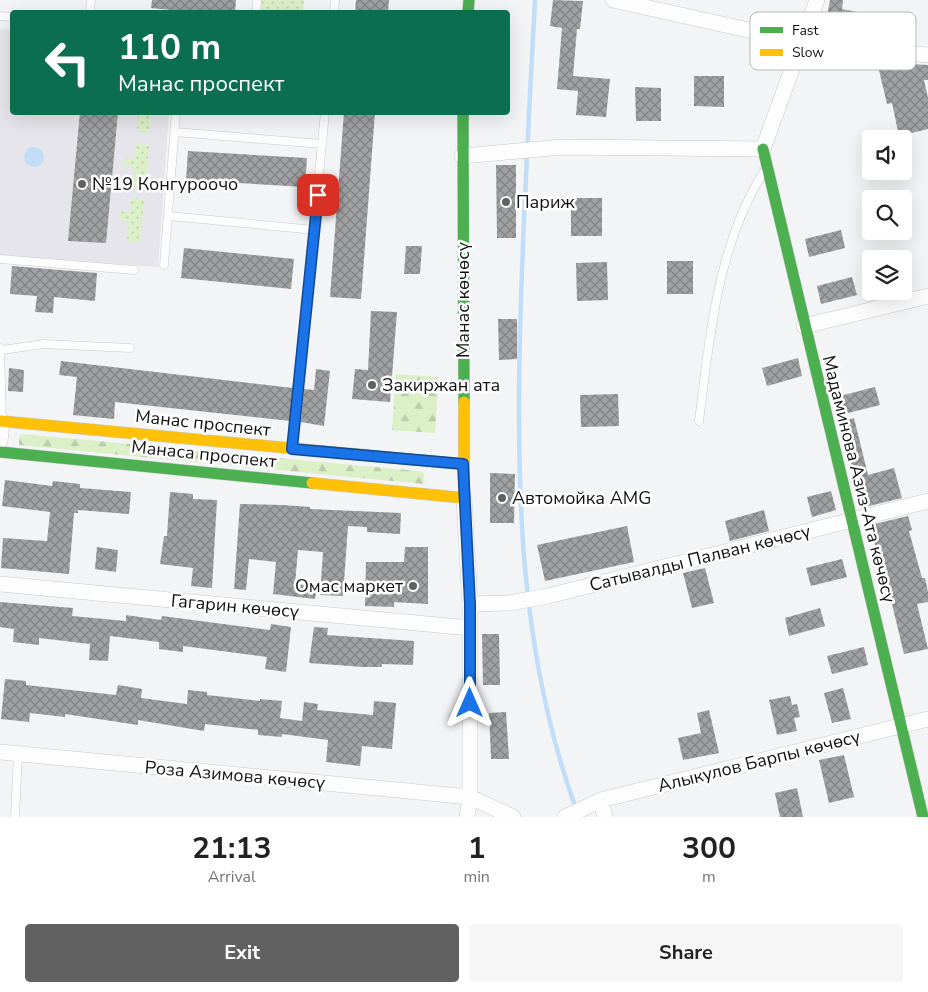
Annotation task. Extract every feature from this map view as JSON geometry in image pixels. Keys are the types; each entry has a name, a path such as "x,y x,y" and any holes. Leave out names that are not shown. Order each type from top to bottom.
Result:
{"main road":[{"name":"Манас көчөсү","path":"463,115 464,498"},
{"name":"Мадаминова Азиз-Ата көчөсү","path":"763,149 923,817"},
{"name":"Манас проспект","path":"1,421 463,464"},
{"name":"Манаса проспект","path":"0,452 464,498"}],"street":[{"path":"613,0 750,30"},
{"path":"813,12 817,0"},
{"path":"462,156 562,147 763,149 792,70"},
{"path":"804,326 928,296"},
{"path":"0,441 1,421"},
{"name":"Манас көчөсү","path":"464,498 470,604 470,797 467,817"},
{"name":"Сатывалды Палван көчөсү","path":"470,604 509,603 548,596 928,501"},
{"name":"Гагарин көчөсү","path":"0,584 470,628"},
{"name":"Алыкулов Барпы көчөсү","path":"565,817 596,803 928,719"},
{"name":"Роза Азимова көчөсү","path":"0,752 470,797 513,817"},
{"path":"596,803 605,817"}],"lane":[{"path":"164,265 176,115"},
{"path":"292,449 325,115"},
{"path":"175,132 322,144"},
{"path":"699,421 715,299 739,219 750,193 767,165"},
{"path":"169,216 314,230"},
{"path":"0,259 134,270"},
{"path":"1,421 1,349 44,344 130,348"},
{"path":"15,817 18,754"}],"shaded area":[{"name":"№19 Конгуроочо","path":"0,29 10,30 10,115 169,115 158,267 0,255"}],"green space":[{"path":"261,0 304,0 303,10 260,10"},
{"path":"138,115 151,115 150,133 137,131"},
{"path":"136,144 149,145 145,189 132,187 134,167 124,166 125,158 134,159"},
{"path":"131,198 144,199 140,242 127,241 129,221 120,220 120,212 130,212"},
{"path":"396,374 439,377 435,433 392,430"},
{"path":"23,434 418,471 423,472 425,480 423,484 19,445 19,436"}],"water":[{"path":"34,147 41,150 44,157 41,164 34,167 27,164 24,157 27,150"}],"building":[{"path":"152,0 236,0 235,10 171,10 151,8"},
{"path":"356,0 389,0 388,10 355,10"},
{"path":"553,0 583,1 580,29 577,29 573,76 610,79 606,117 576,115 578,91 557,89 562,28 550,26"},
{"path":"830,0 843,0 842,9 857,12 828,12"},
{"path":"916,64 928,65 928,80 924,80 928,98 928,129 912,133 912,130 898,130 892,103 887,104 879,70 916,70"},
{"path":"694,76 724,76 724,107 694,106"},
{"path":"635,87 661,88 661,121 636,121"},
{"path":"80,115 118,115 106,243 68,241"},
{"path":"344,115 375,115 361,299 330,297"},
{"path":"188,151 307,158 305,187 186,180"},
{"name":"Париж","path":"496,165 516,165 516,238 497,238"},
{"path":"571,198 602,198 602,236 571,236"},
{"path":"841,230 845,248 809,257 805,239"},
{"path":"406,246 422,246 420,274 404,274"},
{"path":"184,248 294,259 291,289 181,278"},
{"path":"667,261 693,261 693,294 667,294"},
{"path":"607,262 608,300 577,301 576,263"},
{"path":"12,266 97,273 95,301 54,297 53,313 35,312 37,296 10,294"},
{"path":"852,277 857,295 821,304 817,286"},
{"path":"371,311 397,312 390,402 352,399 355,369 368,370"},
{"path":"498,319 517,319 517,359 499,360"},
{"path":"798,358 802,376 767,386 762,368"},
{"path":"61,361 293,388 290,421 115,402 114,419 73,415 77,377 59,375"},
{"path":"9,368 24,370 23,392 8,391"},
{"path":"316,369 330,371 324,426 301,422 304,389 314,390"},
{"path":"875,387 880,405 844,414 840,396"},
{"path":"618,394 619,426 581,427 580,395"},
{"path":"854,418 868,475 894,468 902,498 865,507 864,504 861,505 841,422"},
{"name":"Автомойка AMG","path":"490,473 515,474 514,523 490,523"},
{"path":"5,480 52,486 53,481 80,484 80,488 131,492 129,514 78,510 78,513 74,513 69,574 1,568 3,538 47,541 50,512 2,506"},
{"path":"831,491 836,510 812,517 807,497"},
{"path":"170,492 193,494 193,499 217,500 212,588 191,586 193,568 160,564 164,536 167,536"},
{"path":"240,504 401,513 400,534 367,532 367,527 348,526 343,596 320,595 323,552 298,550 295,584 317,586 315,599 273,594 276,562 249,559 246,590 234,589"},
{"path":"764,510 769,531 730,541 725,521"},
{"path":"908,516 912,530 909,531 922,578 925,578 928,592 928,602 917,604 928,649 904,654 883,567 881,567 870,525"},
{"path":"627,526 634,562 545,581 537,545"},
{"path":"97,547 118,550 116,572 95,569"},
{"path":"405,547 428,547 428,604 394,602 394,607 365,606 366,562 404,562"},
{"path":"842,559 847,577 811,586 806,568"},
{"path":"705,568 714,603 692,608 683,573"},
{"path":"0,602 73,608 72,616 126,621 126,615 161,620 162,616 270,630 271,624 291,627 286,672 265,669 267,657 183,646 183,652 159,649 159,642 110,636 108,661 89,660 90,644 39,638 39,645 13,642 14,629 0,627"},
{"path":"820,608 825,626 789,636 785,618"},
{"path":"314,627 328,628 327,635 414,641 413,665 382,664 382,667 363,667 309,663"},
{"path":"482,634 499,634 500,685 483,685"},
{"path":"864,647 868,665 832,674 827,656"},
{"path":"5,679 26,681 26,685 116,695 118,685 142,689 141,698 187,704 188,690 207,692 207,695 260,701 260,699 282,701 280,718 302,721 304,702 318,704 317,710 373,715 374,701 396,703 392,749 362,746 360,766 326,762 328,740 282,734 282,737 258,735 258,730 205,724 204,731 138,720 138,725 65,714 65,717 30,713 29,722 1,719"},
{"path":"843,688 851,719 832,723 824,693"},
{"path":"790,696 792,705 797,704 800,717 794,718 797,731 777,735 769,700"},
{"path":"709,710 719,753 683,760 678,738 701,733 697,713"},
{"path":"506,712 509,759 491,759 489,713"},
{"path":"844,755 854,797 829,803 819,760"},
{"path":"797,788 803,817 780,817 775,793"}],"waterway":[{"path":"535,0 524,207 520,332 519,453 521,513 533,633 543,692 557,751 576,809"}],"traffic: fast":[{"path":"468,10 469,0"},
{"path":"463,115 464,402"},
{"path":"763,149 923,817"},
{"path":"321,451 463,464"},
{"path":"0,452 312,483"}],"traffic: slow":[{"path":"312,483 464,498 464,402"},
{"path":"0,421 321,451"}],"place":[{"name":"№19 Конгуроочо","path":"82,184"},
{"name":"Париж","path":"506,202"},
{"name":"Закиржан ата","path":"372,385"},
{"name":"Автомойка AMG","path":"502,498"},
{"name":"Омас маркет","path":"413,586"}],"route":[{"path":"318,195 298,413 292,449 463,464 470,604 470,703"}]}
